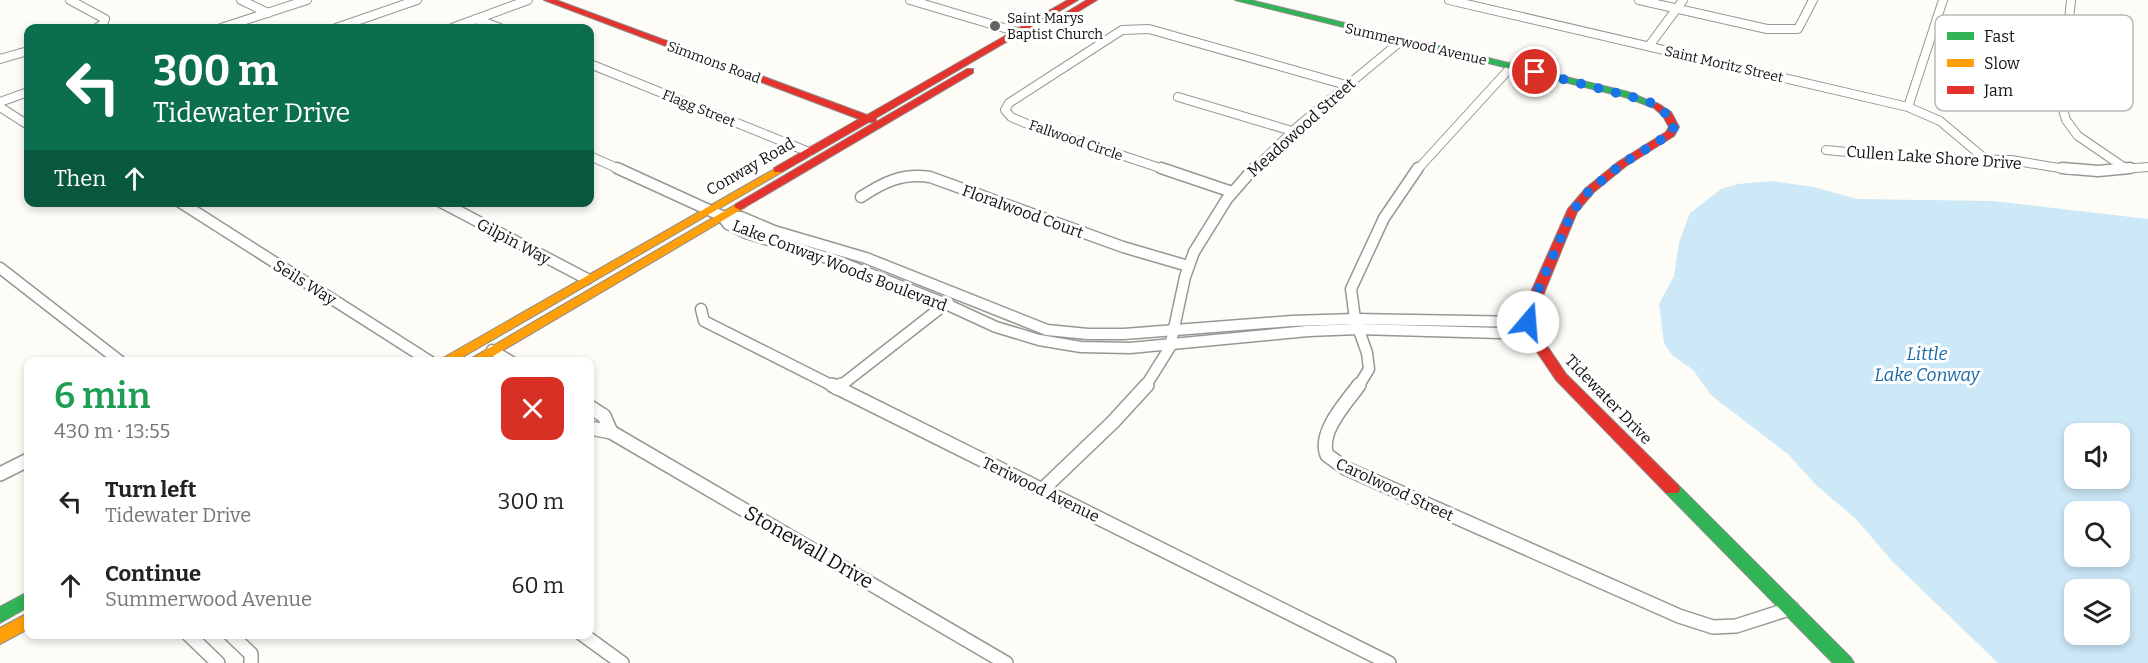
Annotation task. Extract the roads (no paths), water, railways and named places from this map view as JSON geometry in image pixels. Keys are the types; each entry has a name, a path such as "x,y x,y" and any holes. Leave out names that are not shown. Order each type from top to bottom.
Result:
{"street":[{"path":"70,0 105,19 103,24"},
{"path":"241,0 268,13"},
{"path":"233,24 307,0"},
{"path":"348,24 417,0"},
{"path":"463,24 528,0"},
{"name":"Simmons Road","path":"548,0 881,123"},
{"path":"910,0 1024,34"},
{"name":"Conway Road","path":"481,357 881,123 1024,34 1074,0"},
{"name":"Conway Road","path":"451,357 867,118 1093,0"},
{"name":"Summerwood Avenue","path":"1239,0 1628,95 1648,101 1663,110 1672,120 1674,127 1670,134 1622,164 1590,190 1572,212 1530,309 1529,328"},
{"name":"Saint Moritz Street","path":"1449,0 1908,107 1940,121 1984,158"},
{"path":"1639,0 1767,29 1798,29 1813,0"},
{"path":"1649,46 1683,0"},
{"path":"1937,15 1942,0"},
{"path":"2070,15 2071,0"},
{"path":"476,19 489,24"},
{"path":"1908,107 1935,22"},
{"name":"Fallwood Circle","path":"1232,192 1025,123 1011,117 1005,110 1008,103 1122,30 1137,28 1149,28 1346,85"},
{"name":"Meadowood Street","path":"1043,489 1144,390 1161,365 1171,345 1188,266 1207,229 1232,192 1261,159 1292,131 1401,41"},
{"path":"0,59 24,52"},
{"name":"Flagg Street","path":"594,66 808,152"},
{"name":"Carolwood Street","path":"1512,66 1417,170 1384,218 1351,289 1356,324 1367,353 1369,369 1326,434 1325,449 1330,458 1345,468 1668,611 1713,627 1736,626 1792,609"},
{"path":"0,102 24,93"},
{"path":"1178,97 1292,131"},
{"path":"0,107 24,122"},
{"path":"2064,111 2066,120 2078,136 2125,168"},
{"name":"Cullen Lake Shore Drive","path":"1826,150 1911,158 2011,160 2071,171 2148,166"},
{"path":"594,158 722,216"},
{"name":"Floralwood Court","path":"861,197 891,178 918,174 1122,247 1188,266"},
{"name":"Seils Way","path":"188,207 423,357"},
{"name":"Gilpin Way","path":"450,207 587,279"},
{"name":"Lake Conway Woods Boulevard","path":"722,216 728,224 758,238 837,261 946,304 996,327 1039,340 1081,347 1130,348 1308,331 1356,324"},
{"name":"Lake Conway Woods Boulevard","path":"722,216 741,217 774,231 835,248 1047,330 1088,334 1174,331 1292,321 1529,328"},
{"path":"0,268 115,357"},
{"path":"837,388 959,295"},
{"path":"478,357 489,344 523,322 540,306"},
{"name":"Teriwood Avenue","path":"700,309 704,321 1389,663"},
{"name":"Tidewater Drive","path":"1529,328 1561,376 1845,663"},
{"path":"492,350 504,357"},
{"name":"Stonewall Drive","path":"594,410 604,416 611,432"},
{"name":"Stonewall Drive","path":"594,429 611,432 1006,663"},
{"path":"0,474 24,462"},
{"path":"0,616 24,601"},
{"path":"0,637 24,622"},
{"path":"193,639 218,663"},
{"path":"235,639 250,654 252,663"},
{"path":"589,639 622,663"}],"water":[{"name":"Little Lake Conway","path":"1771,181 1814,187 1857,199 1992,201 2148,219 2148,663 1998,663 1892,561 1856,519 1817,486 1788,454 1712,396 1693,370 1672,355 1664,343 1659,304 1674,276 1679,243 1690,213 1721,189 1738,184"}],"place":[{"name":"Saint Marys Baptist Church","path":"995,26"}]}
